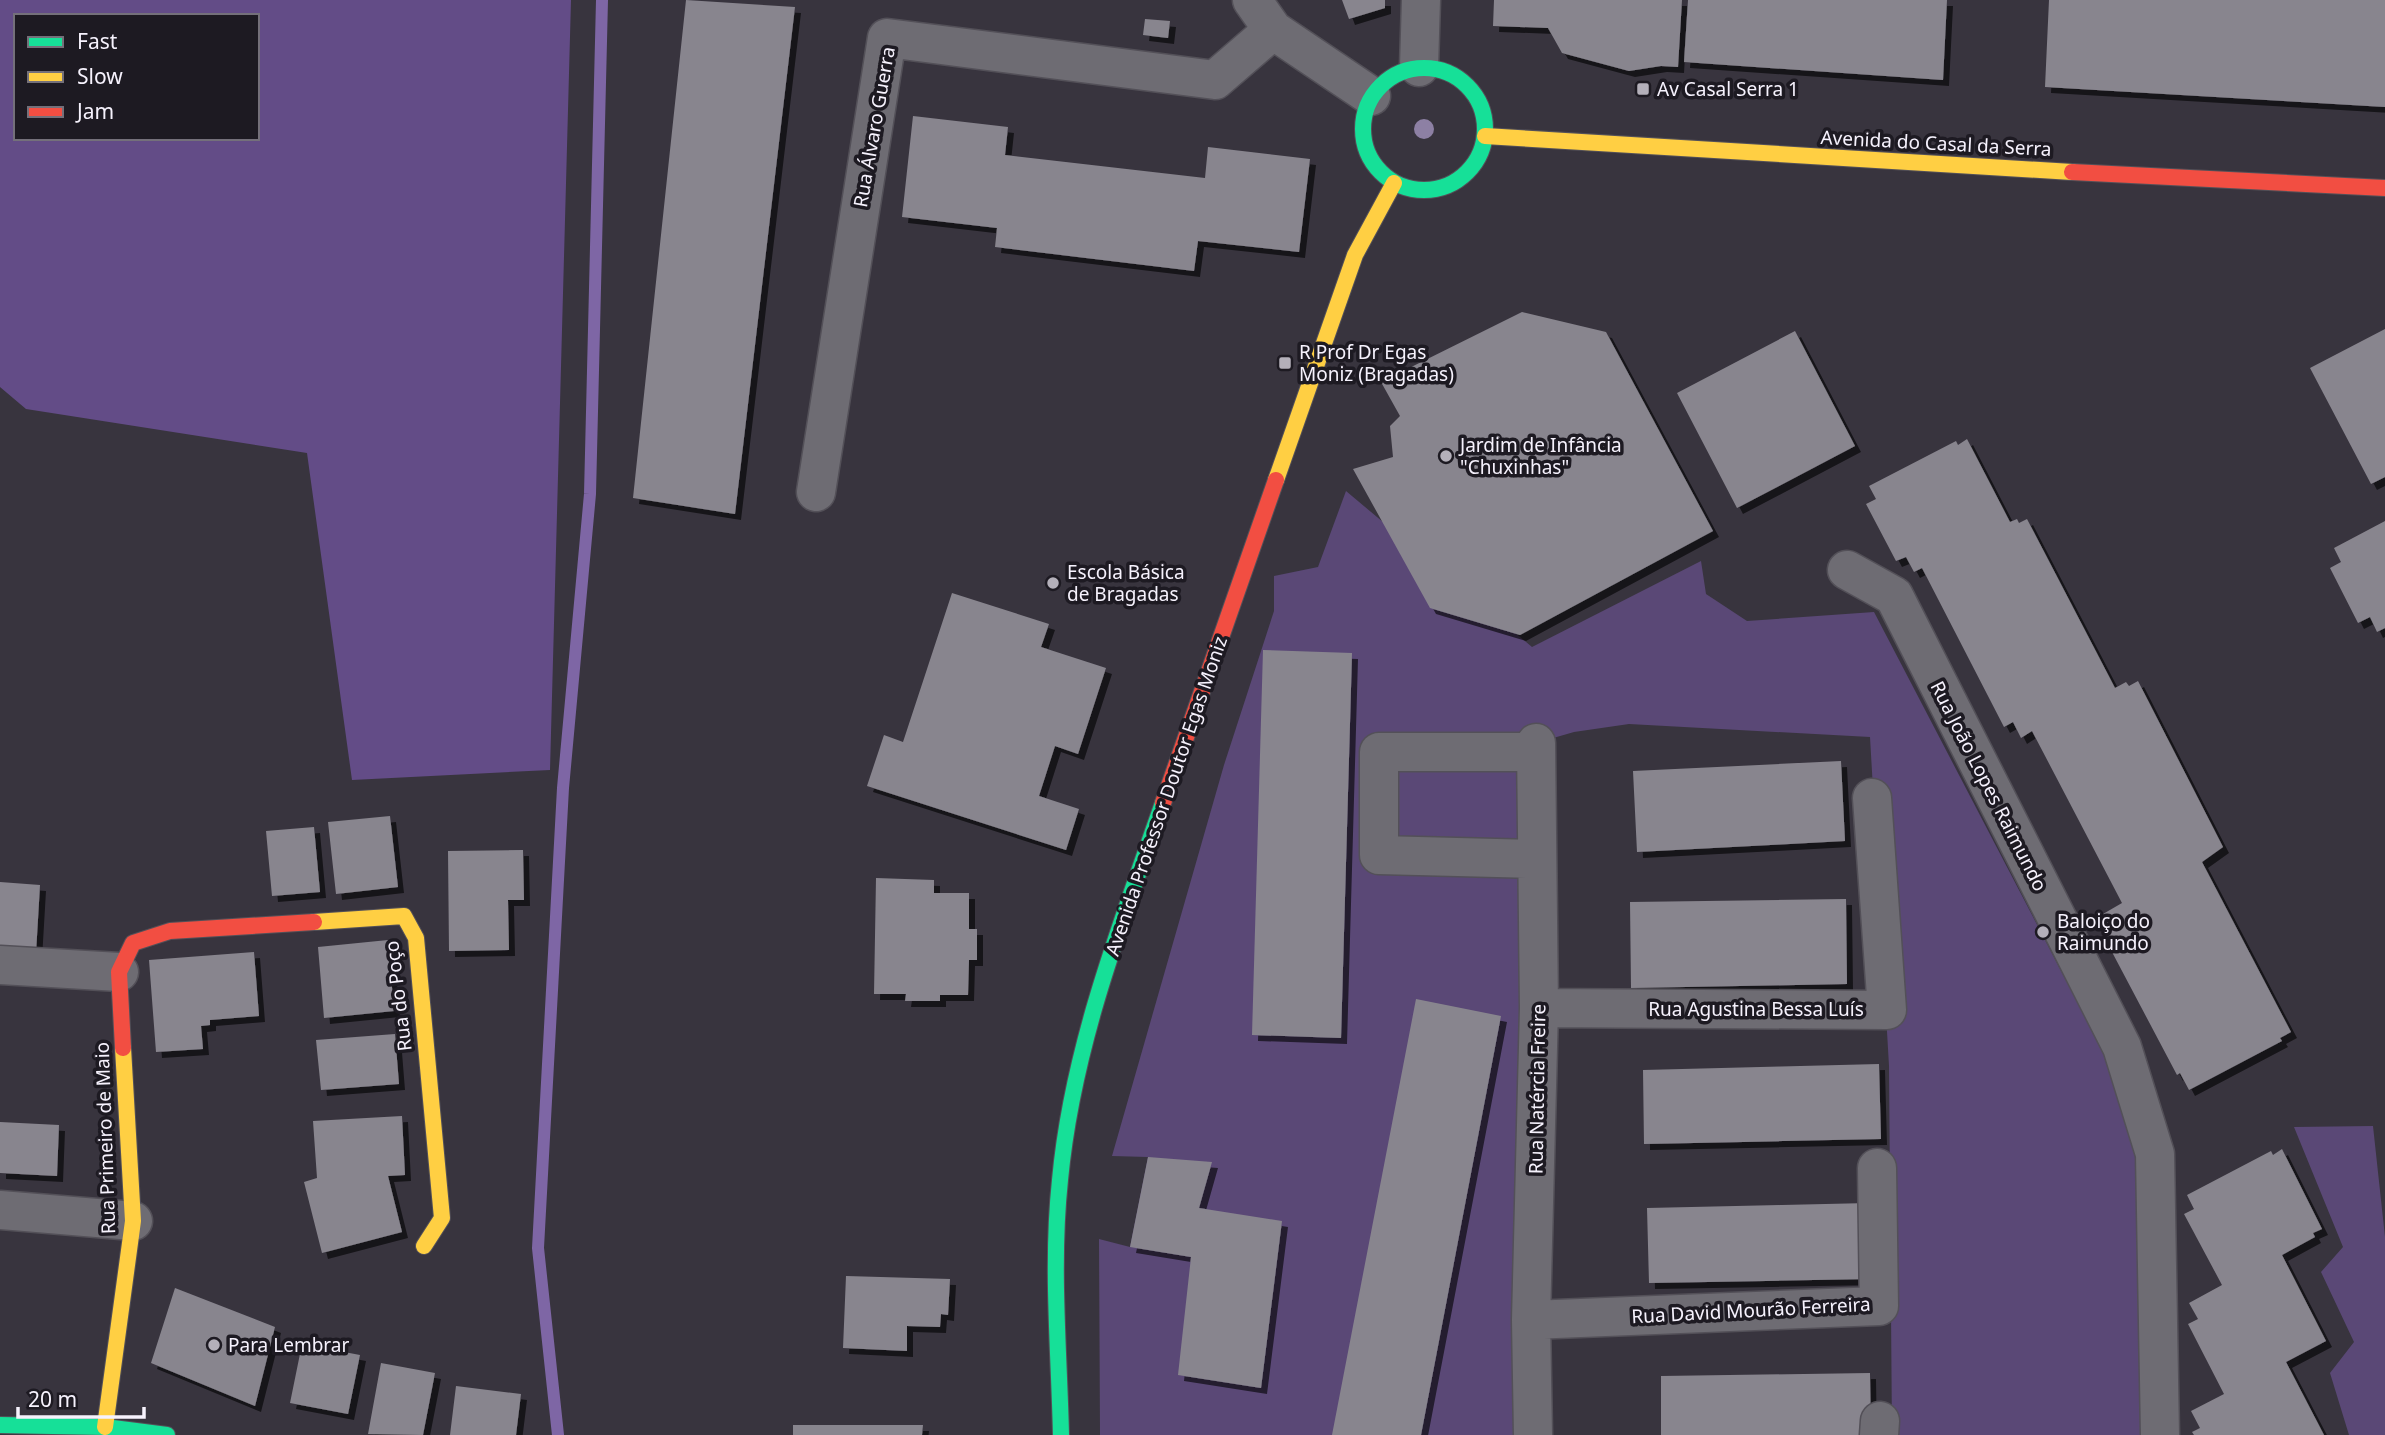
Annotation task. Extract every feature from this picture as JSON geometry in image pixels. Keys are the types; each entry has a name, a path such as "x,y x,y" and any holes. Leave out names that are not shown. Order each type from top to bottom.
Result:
{"street":[{"path":"1419,68 1421,0"},
{"path":"1262,15 1371,96"},
{"name":"Rua Álvaro Guerra","path":"816,492 887,38 1215,80 1262,15"},
{"path":"1419,68 1438,69 1455,76 1468,87 1479,101 1485,136 1480,155 1469,172 1452,184 1434,190 1413,190 1394,183 1378,171 1367,154 1363,134 1364,115 1371,96 1384,82 1400,72 1419,68"},
{"name":"Avenida do Casal da Serra","path":"1485,136 1871,161 2385,188"},
{"name":"Avenida Professor Doutor Egas Moniz","path":"1060,1435 1058,1212 1067,1125 1084,1042 1111,952 1355,255 1394,183"},
{"name":"Rua João Lopes Raimundo","path":"1847,570 1894,596 2122,1047 2155,1154 2160,1435"},
{"name":"Rua Natércia Freire","path":"1533,1435 1531,1320 1539,1008 1536,748 1379,752 1379,855 1536,859"},
{"name":"Rua Agustina Bessa Luís","path":"1539,1008 1887,1010 1872,798"},
{"name":"Rua do Poço","path":"119,971 133,943 170,931 404,916 416,938 442,1218 424,1246"},
{"path":"0,965 119,971"},
{"name":"Rua Primeiro de Maio","path":"104,1427 133,1221 119,971"},
{"name":"Rua David Mourão Ferreira","path":"1531,1320 1879,1306 1877,1168"},
{"path":"0,1210 133,1221"},
{"path":"0,1425 104,1427 167,1435"}],"shaded area":[{"path":"0,0 571,0 550,770 352,780 307,453 26,409 0,387"},
{"path":"1346,491 1532,647 1701,561 1706,594 1747,621 1874,612 2069,986 2130,1073 2162,1435 1892,1435 1889,1066 1870,737 1629,724 1574,732 1536,743 1536,1435 1100,1435 1099,1239 1130,1247 1148,1157 1112,1156 1224,765 1274,611 1274,576 1318,567"},
{"path":"2373,1126 2385,1237 2385,1435 2349,1435 2330,1373 2354,1342 2321,1272 2343,1247 2294,1127"}],"building":[{"path":"686,0 795,7 735,514 633,498"},
{"path":"1342,0 1385,0 1385,8 1349,19"},
{"path":"1494,0 1682,0 1678,67 1661,66 1629,71 1562,53 1548,28 1493,26"},
{"path":"1688,0 1947,0 1943,80 1684,62"},
{"path":"2049,0 2385,0 2385,107 2045,87"},
{"path":"1145,19 1170,21 1168,38 1143,35"},
{"path":"913,116 1008,127 1005,155 1205,178 1208,147 1310,159 1299,252 1198,241 1194,271 995,247 997,228 902,217"},
{"path":"1522,312 1606,332 1713,531 1520,635 1430,608 1353,469 1393,457 1390,426 1400,416 1381,382"},
{"path":"2385,329 2385,477 2371,484 2310,368"},
{"path":"1795,331 1855,446 1737,508 1677,393"},
{"path":"1967,439 2010,522 2017,519 2019,523 2027,519 2115,688 2126,682 2129,686 2138,681 2223,847 2202,862 2291,1032 2280,1038 2282,1041 2189,1090 2180,1073 2177,1075 2103,935 2111,930 2103,914 2122,903 2032,731 2021,738 2013,722 2004,727 1922,568 1914,572 1906,557 1896,561 1866,504 1876,499 1869,486 1956,441 1958,445"},
{"path":"2385,521 2385,628 2377,632 2370,617 2358,623 2330,568 2341,562 2334,548"},
{"path":"952,593 1049,624 1041,647 1106,668 1078,754 1055,746 1039,796 1079,809 1066,850 867,786 884,735 903,742"},
{"path":"1263,650 1352,653 1341,1038 1252,1035"},
{"path":"1841,761 1845,841 1637,852 1633,771"},
{"path":"390,816 398,887 336,894 328,822"},
{"path":"314,827 320,892 272,896 266,831"},
{"path":"523,850 524,900 508,900 509,950 449,951 448,851"},
{"path":"876,878 934,880 934,893 969,893 969,929 977,929 977,960 969,960 968,995 940,995 940,1001 905,1001 906,994 874,994"},
{"path":"0,882 40,885 36,953 0,951"},
{"path":"1846,899 1847,984 1631,988 1630,902"},
{"path":"388,940 394,1011 324,1018 318,947"},
{"path":"254,952 259,1016 210,1020 210,1025 201,1026 203,1049 156,1052 149,960"},
{"path":"1416,999 1501,1016 1421,1435 1332,1435"},
{"path":"395,1034 399,1084 321,1090 316,1040"},
{"path":"1879,1064 1881,1139 1644,1144 1643,1070"},
{"path":"402,1116 405,1175 388,1176 402,1232 322,1253 304,1182 317,1178 313,1121"},
{"path":"0,1122 59,1125 57,1176 0,1173"},
{"path":"2282,1149 2322,1229 2313,1233 2315,1237 2282,1255 2326,1341 2286,1362 2324,1435 2194,1435 2192,1432 2200,1428 2191,1411 2224,1394 2188,1324 2198,1319 2189,1303 2222,1285 2184,1214 2194,1209 2187,1195 2271,1151 2273,1155"},
{"path":"1148,1157 1212,1162 1199,1208 1282,1221 1261,1388 1178,1375 1191,1257 1130,1247"},
{"path":"1869,1203 1871,1279 1649,1283 1647,1208"},
{"path":"846,1276 950,1279 948,1315 941,1314 940,1327 907,1326 907,1351 843,1348"},
{"name":"Para Lembrar","path":"175,1288 275,1327 255,1406 151,1363"},
{"path":"302,1344 360,1355 348,1414 290,1403"},
{"path":"381,1363 435,1373 423,1435 368,1434"},
{"path":"1870,1373 1871,1435 1661,1435 1661,1376"},
{"path":"456,1386 521,1394 516,1435 450,1435"},
{"path":"793,1425 923,1425 922,1435 793,1435"}],"waterway":[{"path":"558,1435 538,1248 563,788 590,494 602,0"}],"traffic: fast":[{"path":"1424,68 1447,72 1467,86 1481,106 1485,129 1481,152 1467,172 1447,186 1424,190 1401,186 1381,172 1367,152 1363,129 1367,106 1381,86 1401,72 1424,68"},
{"path":"1061,1435 1056,1244 1066,1132 1075,1084 1100,989 1163,803"},
{"path":"0,1425 105,1427 167,1435"}],"traffic: slow":[{"path":"1485,136 2072,172"},
{"path":"1276,480 1355,255 1394,183"},
{"path":"314,922 404,916 416,938 442,1218 424,1246"},
{"path":"105,1427 133,1221 123,1048"}],"traffic: jam":[{"path":"2072,172 2385,188"},
{"path":"1163,803 1276,480"},
{"path":"123,1048 119,972 133,943 170,931 314,922"}],"place":[{"name":"Av Casal Serra 1","path":"1643,89"},
{"name":"R Prof Dr Egas Moniz (Bragadas)","path":"1285,363"},
{"name":"Jardim de Infância \"Chuxinhas\"","path":"1446,456"},
{"name":"Escola Básica de Bragadas","path":"1053,583"},
{"name":"Baloiço do Raimundo","path":"2043,932"},
{"name":"Para Lembrar","path":"214,1345"}]}
